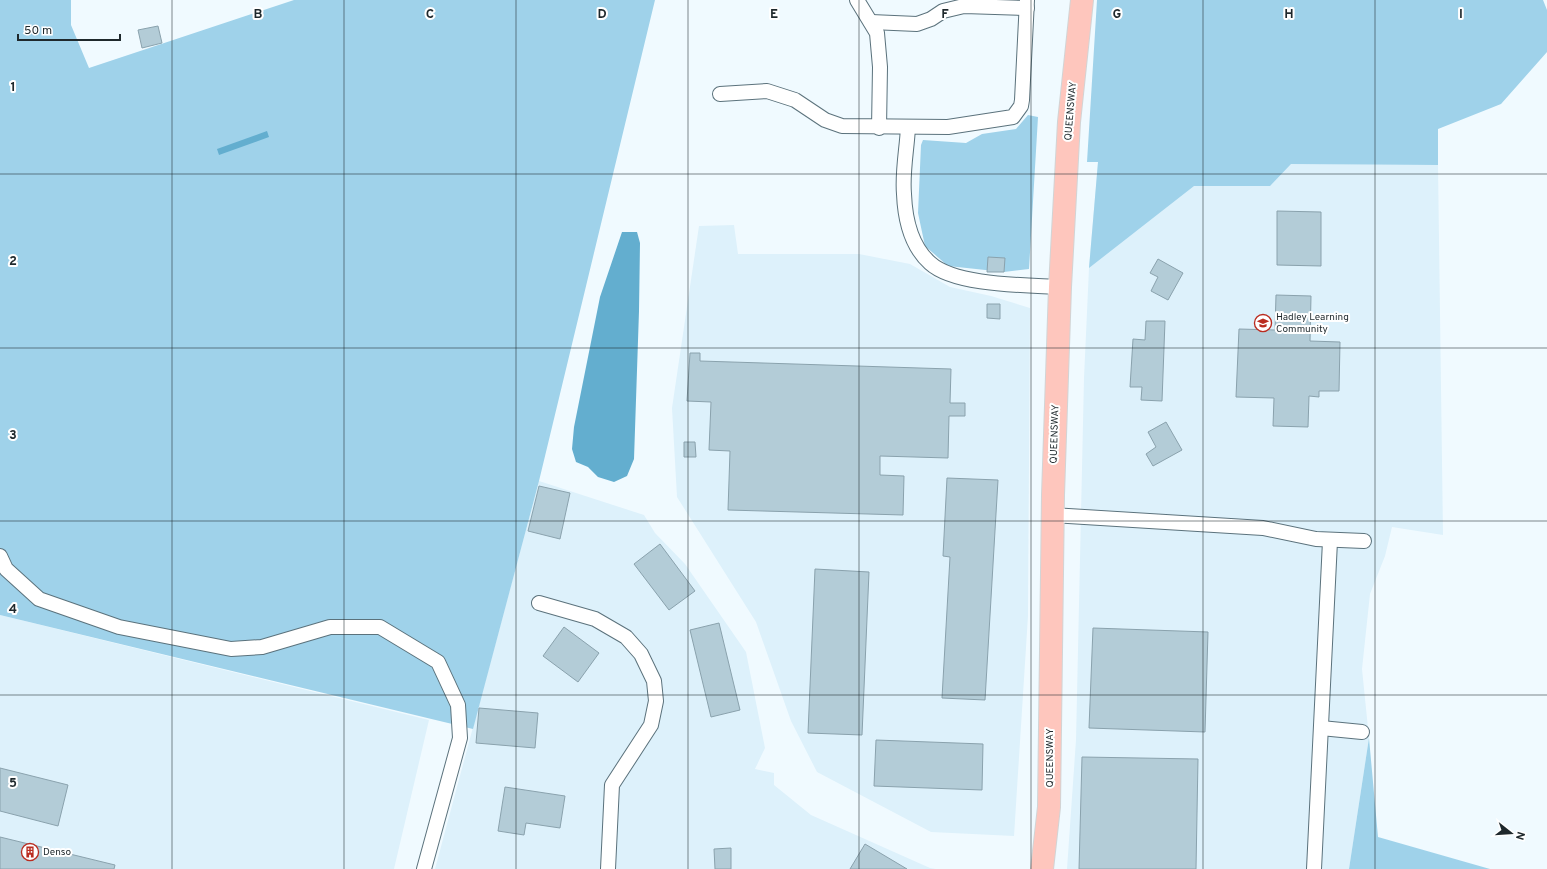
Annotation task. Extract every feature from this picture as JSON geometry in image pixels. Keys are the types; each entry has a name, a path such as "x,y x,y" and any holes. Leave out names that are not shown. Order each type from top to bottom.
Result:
{"main road":[{"name":"QUEENSWAY","path":"1042,869 1049,807 1052,515 1060,287 1069,122 1082,0"}],"street":[{"path":"857,0 876,33 879,51 879,128"},
{"path":"720,94 767,91 795,100 833,124 879,128 960,127 1012,117 1021,106 1027,4 964,6 943,11 931,19 917,24 871,22"},
{"path":"908,127 904,193 906,216 911,235 930,263 956,276 979,281 1060,287"},
{"path":"1052,515 1263,528 1304,538 1330,541 1364,541"},
{"path":"1314,869 1330,541"},
{"path":"0,556 6,569 39,599 119,627 231,649 262,647 330,628 380,627 438,662 458,705 460,738 424,869"},
{"path":"539,603 595,619 626,637 641,654 654,681 656,700 651,725 612,785 608,869"},
{"path":"1321,728 1362,732"}],"shaded area":[{"path":"0,0 71,0 71,25 89,68 294,0 655,0 539,481 473,729 0,615"},
{"path":"1097,0 1543,0 1547,10 1547,52 1501,104 1438,129 1438,165 1291,164 1270,186 1194,186 1089,268 1098,162 1087,162"},
{"path":"1028,115 1038,117 1029,269 1004,272 948,266 925,246 918,213 921,145 923,140 966,143 982,134 1016,129"},
{"path":"267,131 269,137 219,155 217,149"},
{"path":"1098,162 1438,165 1443,535 1392,527 1385,556 1370,594 1362,669 1369,738 1349,869 1067,869 1076,740 1084,378 1089,268"},
{"path":"734,225 738,254 859,254 910,264 950,287 991,296 1030,308 1028,616 1014,836 931,832 817,772 791,721 756,622 677,497 672,408 699,226"},
{"path":"622,232 637,232 640,243 639,311 634,459 627,476 614,482 598,477 588,467 576,462 572,449 574,427 600,297"},
{"path":"539,481 644,515 655,533 685,564 746,652 765,748 755,769 774,773 774,785 811,815 930,868 936,869 435,869"},
{"path":"0,615 429,720 394,869 0,869"},
{"path":"1369,738 1378,837 1490,869 1349,869"}],"building":[{"path":"158,26 162,43 142,48 138,30"},
{"path":"1277,211 1321,212 1321,266 1277,265"},
{"path":"988,257 1005,258 1004,272 987,272"},
{"path":"1158,259 1183,273 1168,300 1151,291 1158,277 1150,273"},
{"path":"1276,295 1311,296 1310,341 1340,342 1339,391 1319,391 1319,397 1309,396 1308,427 1273,426 1274,398 1236,397 1239,329 1275,330"},
{"path":"987,304 1000,304 1000,319 987,318"},
{"path":"1146,321 1165,321 1162,401 1141,400 1142,387 1130,387 1133,339 1145,340"},
{"path":"690,353 700,353 700,361 951,369 950,403 965,403 965,416 949,416 948,458 880,456 880,475 904,476 903,515 728,510 730,451 709,450 711,402 687,401"},
{"path":"1166,422 1182,450 1153,466 1146,454 1156,447 1148,432"},
{"path":"684,442 695,442 696,457 684,457"},
{"path":"947,478 998,480 985,700 942,698 950,557 943,556"},
{"path":"539,486 570,493 560,539 528,531"},
{"path":"660,544 695,591 669,610 634,564"},
{"path":"815,569 869,572 862,735 808,733"},
{"path":"719,623 740,710 711,717 690,630"},
{"path":"564,627 599,653 578,682 543,656"},
{"path":"1093,628 1208,632 1205,732 1089,728"},
{"path":"479,708 538,713 535,748 476,743"},
{"path":"876,740 983,744 982,790 874,786"},
{"path":"1082,757 1198,759 1196,869 1079,869"},
{"path":"0,768 68,785 58,826 0,811"},
{"path":"505,787 565,796 560,828 526,823 524,835 498,831"},
{"name":"Denso","path":"0,837 115,865 114,869 0,869"},
{"path":"865,844 907,869 850,869"},
{"path":"731,848 731,869 715,869 714,849"}],"place":[{"name":"Hadley Learning Community","path":"1263,323"},
{"name":"Denso","path":"30,852"}]}
